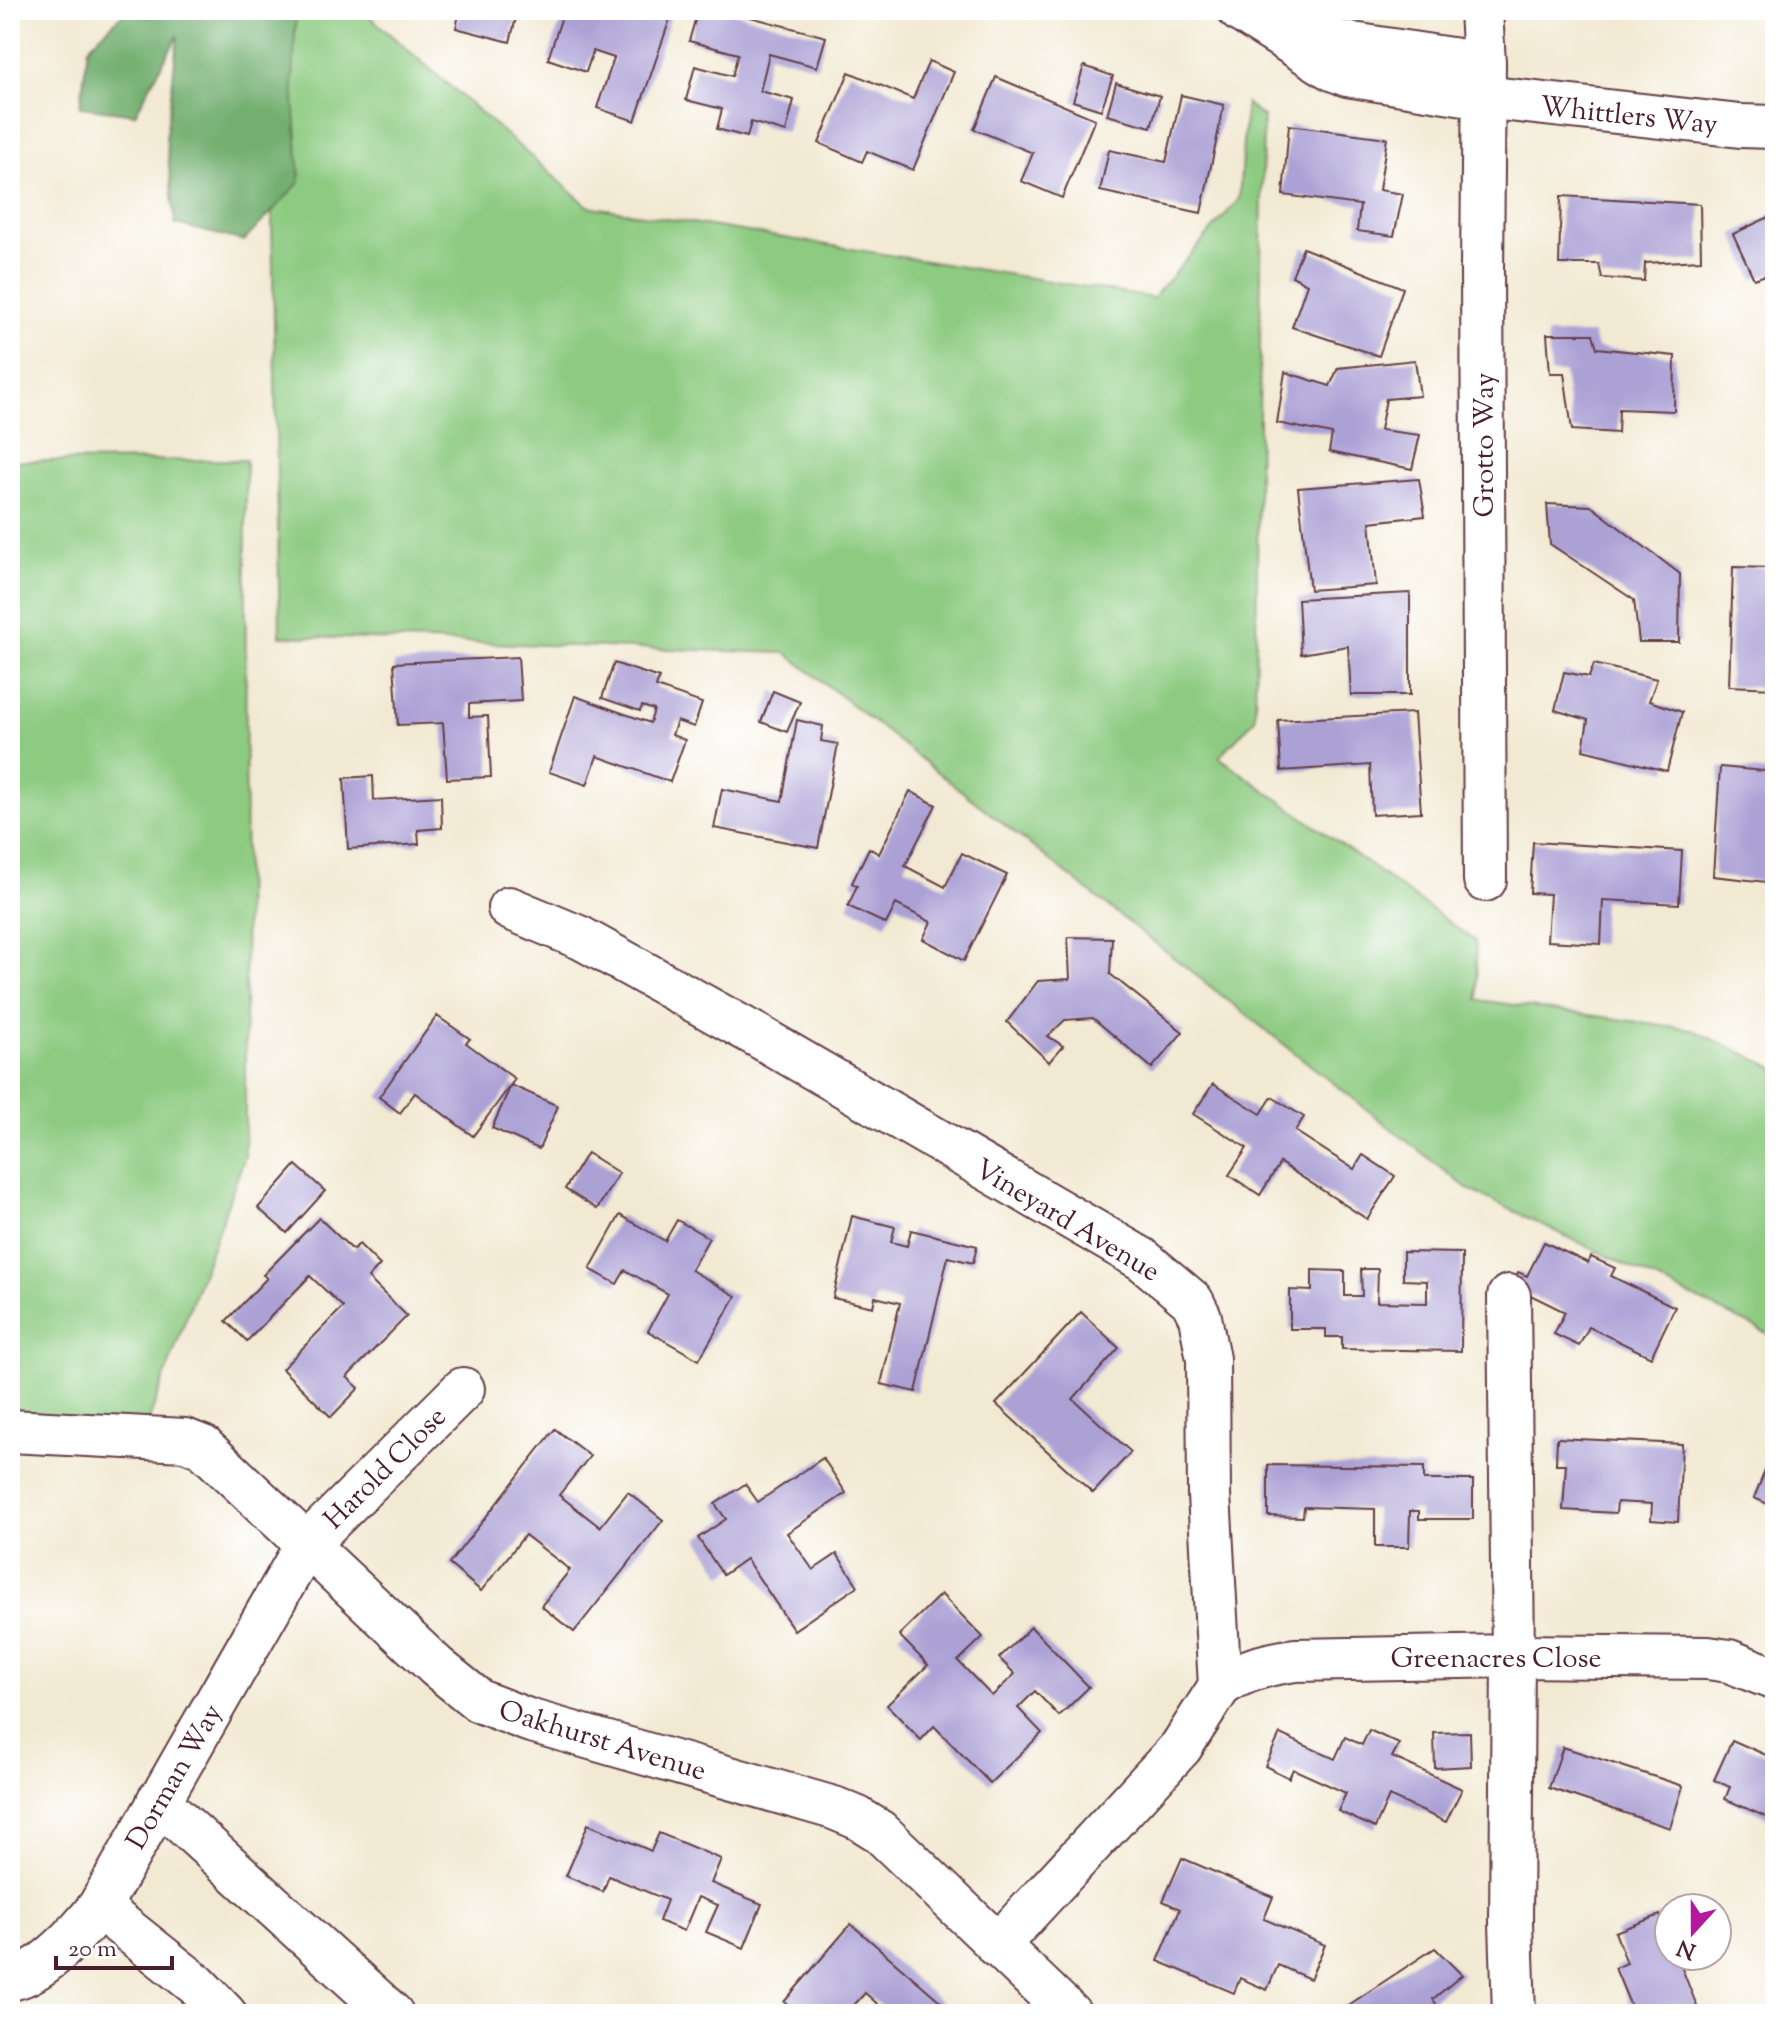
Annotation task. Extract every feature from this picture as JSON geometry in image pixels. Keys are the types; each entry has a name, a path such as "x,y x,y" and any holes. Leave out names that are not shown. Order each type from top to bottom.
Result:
{"street":[{"name":"Whittlers Way","path":"1239,10 1332,69 1347,75 1483,81 1740,126 1775,127"},
{"name":"Grotto Way","path":"1481,10 1485,880"},
{"name":"Vineyard Avenue","path":"509,908 581,938 758,1036 1142,1259 1192,1301 1200,1317 1208,1359 1209,1495 1220,1686"},
{"path":"1509,1296 1514,2014"},
{"name":"Harold Close","path":"306,1545 463,1389"},
{"name":"Oakhurst Avenue","path":"10,1431 170,1439 194,1443 222,1464 437,1667 479,1701 528,1720 834,1808 858,1818 879,1831 1070,2014"},
{"name":"Dorman Way","path":"12,1975 61,1947 81,1930 99,1907 306,1545"},
{"name":"Greenacres Close","path":"1220,1686 1269,1663 1295,1660 1513,1656 1708,1658 1729,1661 1775,1679"},
{"path":"997,1946 1181,1747 1220,1686"},
{"path":"158,1801 392,2014"},
{"path":"99,1907 197,1985 225,2014"}],"green space":[{"path":"127,10 296,10 293,82 300,182 244,241 175,224 166,137 178,35 135,114 80,107 88,47"},
{"path":"268,10 362,10 588,206 1153,298 1239,199 1246,103 1263,117 1255,719 1219,757 1475,941 1478,1000 1691,1029 1775,1068 1775,1337 1468,1189 786,653 280,636"},
{"path":"246,460 245,1156 142,1439 10,1433 10,461"}],"building":[{"path":"460,10 518,10 510,42 456,28"},
{"path":"564,10 616,10 631,15 633,10 673,10 635,121 597,108 614,58 593,51 586,72 548,59"},
{"path":"698,10 724,10 826,37 817,67 769,54 760,91 794,100 786,132 751,122 747,137 717,129 722,109 686,100 695,66 732,76 738,54 689,41"},
{"path":"929,61 954,72 913,170 867,151 862,162 819,143 849,72 913,99"},
{"path":"1084,66 1113,76 1101,110 1073,101"},
{"path":"996,77 1095,119 1062,198 1021,181 1033,153 974,129"},
{"path":"1116,83 1160,96 1151,127 1107,115"},
{"path":"1181,95 1224,105 1201,213 1100,191 1109,150 1166,162"},
{"path":"1289,125 1387,138 1379,190 1403,194 1394,236 1357,231 1360,205 1283,195"},
{"path":"1561,196 1700,204 1701,260 1645,263 1644,281 1602,278 1599,264 1559,264"},
{"path":"1775,214 1775,272 1754,279 1733,234"},
{"path":"1303,248 1403,288 1379,356 1292,327 1307,284 1292,276"},
{"path":"1547,334 1593,334 1597,348 1675,356 1674,411 1619,409 1618,433 1572,430 1564,373 1550,373"},
{"path":"1415,360 1420,396 1386,399 1380,430 1420,435 1412,469 1329,452 1332,434 1277,423 1285,372 1330,386 1338,368"},
{"path":"1419,479 1425,516 1370,522 1376,585 1310,590 1298,488"},
{"path":"1547,504 1591,506 1680,574 1679,642 1639,642 1634,600 1550,544"},
{"path":"1733,567 1775,568 1775,688 1729,686"},
{"path":"1410,593 1410,695 1351,695 1348,646 1301,654 1298,599"},
{"path":"518,657 521,701 469,704 469,717 488,716 491,777 447,779 443,723 398,725 394,663"},
{"path":"614,663 659,678 656,687 702,703 694,727 677,721 672,735 685,740 670,782 597,756 587,785 549,772 575,696 650,723 654,710 642,706 640,711 602,698"},
{"path":"1594,664 1657,679 1649,701 1682,712 1667,771 1583,750 1588,720 1555,710 1564,672 1589,677"},
{"path":"773,691 800,702 787,732 761,722"},
{"path":"1414,713 1421,812 1372,815 1370,765 1281,771 1278,720"},
{"path":"797,720 823,726 821,741 838,744 818,848 714,828 722,789 782,801"},
{"path":"1720,767 1775,772 1775,883 1713,876"},
{"path":"373,776 374,800 441,796 442,828 418,830 419,844 348,849 344,778"},
{"path":"910,791 936,805 905,866 945,887 962,853 1007,875 964,961 923,939 931,922 896,904 886,924 848,906 857,886 852,883 869,848 879,854"},
{"path":"1533,842 1682,851 1679,904 1603,900 1601,944 1547,941 1550,894 1530,893"},
{"path":"1068,937 1112,938 1110,974 1183,1032 1152,1068 1093,1018 1065,1020 1048,1036 1063,1046 1049,1062 1007,1022 1038,981 1070,979"},
{"path":"437,1016 470,1039 466,1043 515,1079 473,1136 415,1093 400,1113 379,1097"},
{"path":"1213,1084 1261,1114 1272,1097 1304,1117 1295,1131 1354,1169 1363,1155 1395,1176 1367,1219 1280,1163 1260,1195 1229,1175 1247,1148 1193,1114"},
{"path":"511,1085 558,1106 539,1149 492,1128"},
{"path":"587,1153 619,1173 597,1209 565,1189"},
{"path":"296,1165 325,1191 287,1233 258,1208"},
{"path":"620,1215 665,1241 677,1220 709,1238 691,1270 736,1296 699,1360 648,1331 668,1294 625,1270 617,1284 590,1269"},
{"path":"852,1216 895,1227 891,1242 907,1246 911,1230 977,1246 973,1263 948,1257 916,1392 881,1384 900,1303 875,1297 873,1307 833,1298"},
{"path":"319,1218 353,1250 359,1244 380,1265 368,1278 407,1316 347,1377 359,1388 331,1417 282,1369 343,1307 310,1276 247,1341 226,1321 267,1278 263,1275"},
{"path":"1544,1242 1588,1263 1591,1257 1615,1268 1611,1276 1675,1307 1651,1357 1589,1327 1579,1346 1554,1334 1565,1312 1512,1286 1518,1272 1527,1276"},
{"path":"1403,1252 1462,1253 1461,1351 1342,1349 1342,1337 1326,1337 1326,1329 1290,1329 1290,1290 1312,1291 1312,1270 1345,1271 1345,1296 1362,1296 1361,1269 1378,1269 1377,1302 1427,1303 1427,1281 1403,1280"},
{"path":"1081,1312 1119,1348 1073,1399 1131,1452 1093,1493 996,1404"},
{"path":"555,1429 590,1456 559,1495 600,1527 628,1492 663,1520 574,1632 541,1606 570,1570 525,1535 481,1591 449,1564"},
{"path":"1557,1438 1682,1444 1678,1522 1651,1520 1652,1504 1617,1502 1616,1513 1563,1510 1566,1464 1556,1464"},
{"path":"1771,1456 1775,1458 1775,1507 1754,1498"},
{"path":"823,1458 846,1493 787,1533 813,1570 837,1554 858,1586 794,1630 746,1559 723,1575 698,1538 726,1519 715,1504 745,1484 758,1502"},
{"path":"1268,1465 1424,1467 1424,1480 1473,1480 1473,1519 1419,1519 1419,1511 1410,1511 1409,1547 1375,1547 1375,1509 1304,1507 1303,1517 1268,1516"},
{"path":"941,1594 983,1637 958,1661 992,1696 1015,1674 999,1658 1031,1627 1089,1687 1059,1716 1035,1691 1018,1708 1042,1733 990,1783 934,1726 921,1740 887,1705 928,1665 899,1635"},
{"path":"1369,1730 1399,1744 1392,1757 1462,1789 1446,1822 1389,1796 1375,1828 1338,1811 1346,1793 1293,1769 1289,1778 1265,1766 1280,1734 1335,1759 1345,1737 1362,1745"},
{"path":"1470,1732 1471,1766 1435,1768 1434,1733"},
{"path":"1732,1740 1775,1759 1775,1821 1725,1799 1730,1787 1714,1780"},
{"path":"1563,1747 1683,1786 1670,1828 1549,1788"},
{"path":"588,1824 651,1851 659,1833 721,1859 711,1883 762,1904 744,1948 706,1932 718,1905 698,1897 684,1931 659,1921 667,1900 609,1876 603,1892 566,1876"},
{"path":"1182,1858 1273,1897 1264,1919 1325,1945 1310,1979 1278,1965 1267,1990 1240,1978 1234,1993 1158,1961 1180,1909 1163,1901"},
{"path":"1653,1918 1653,1972 1683,1972 1700,2014 1634,2014 1615,1968 1627,1963 1615,1932"},
{"path":"851,1924 955,2014 889,2014 865,1993 846,2014 798,2014 784,2002"},
{"path":"1435,1948 1462,1975 1433,1999 1442,2014 1335,2014"}]}
